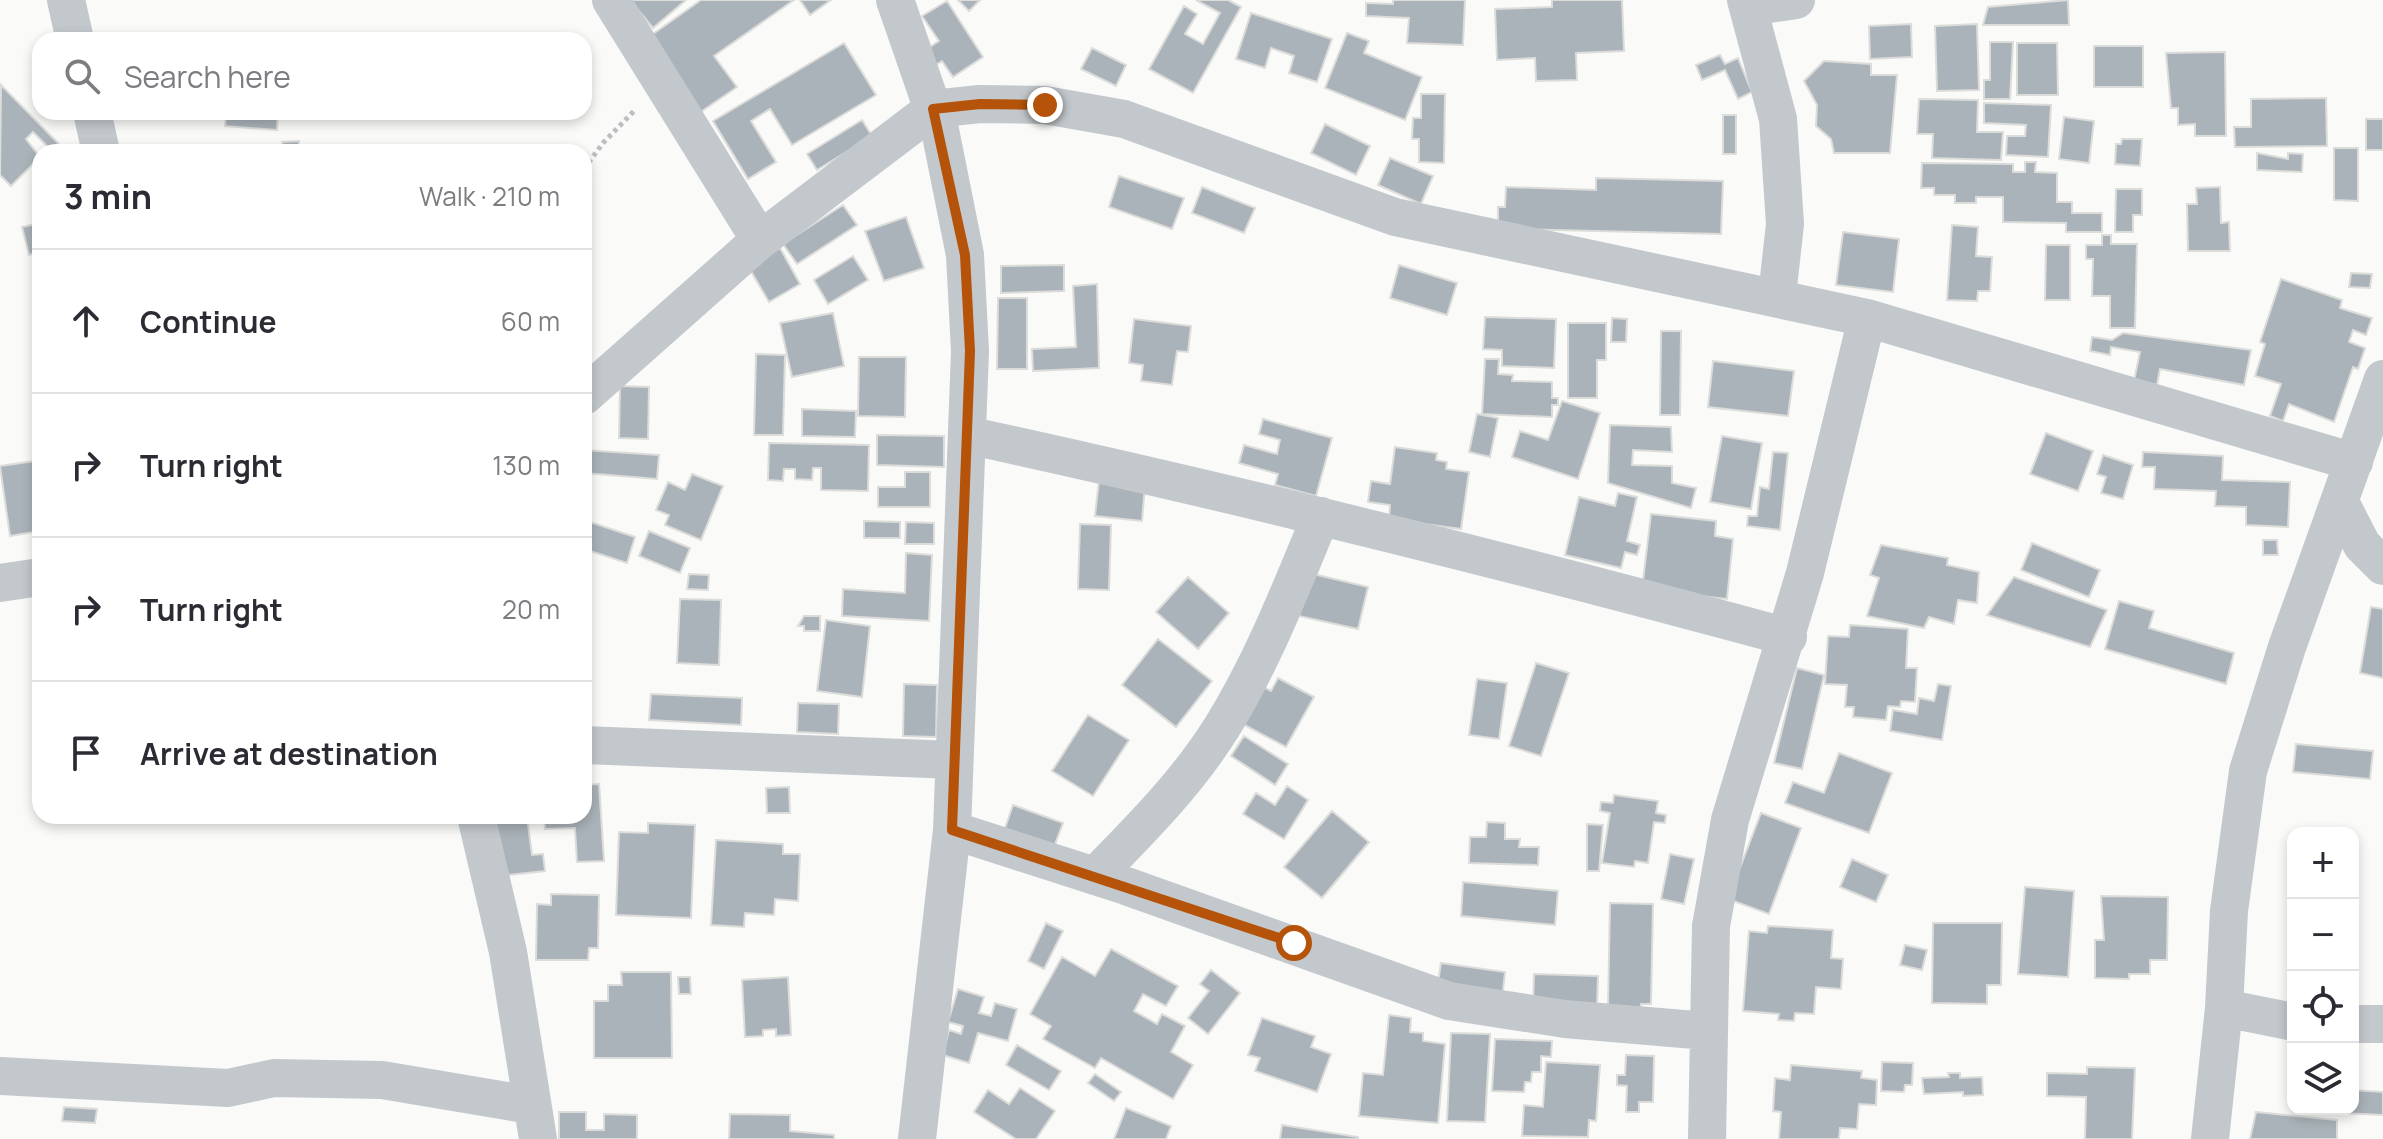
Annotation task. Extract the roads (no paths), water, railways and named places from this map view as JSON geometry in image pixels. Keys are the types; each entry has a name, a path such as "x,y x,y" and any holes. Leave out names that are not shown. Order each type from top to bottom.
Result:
{"street":[{"path":"66,0 73,32"},
{"path":"611,0 760,240"},
{"path":"895,0 933,109 965,255 970,351 952,830 934,962 917,1139"},
{"path":"1777,296 1785,224 1778,119 1748,4 1796,0"},
{"path":"592,389 760,240 933,109 980,104 1045,105 1124,119 1395,217 1573,257 1777,296 1867,318 2354,462"},
{"path":"94,120 99,144"},
{"path":"1707,1139 1711,926 1730,820 1788,637 1867,318"},
{"path":"2210,1139 2224,1008 2229,911 2248,771 2287,647 2383,379"},
{"path":"967,435 1478,553 1788,637"},
{"path":"2340,502 2362,545 2383,566"},
{"path":"1095,876 1165,805 1222,727 1275,628 1321,516"},
{"path":"0,583 32,578"},
{"path":"592,745 953,760"},
{"path":"0,1076 228,1088 274,1078 369,1079 534,1122 508,952 478,824"},
{"path":"952,830 1095,876 1449,1001 1565,1019 1707,1031"},
{"path":"2224,1008 2287,1021"},
{"path":"2359,1024 2383,1024"}]}
